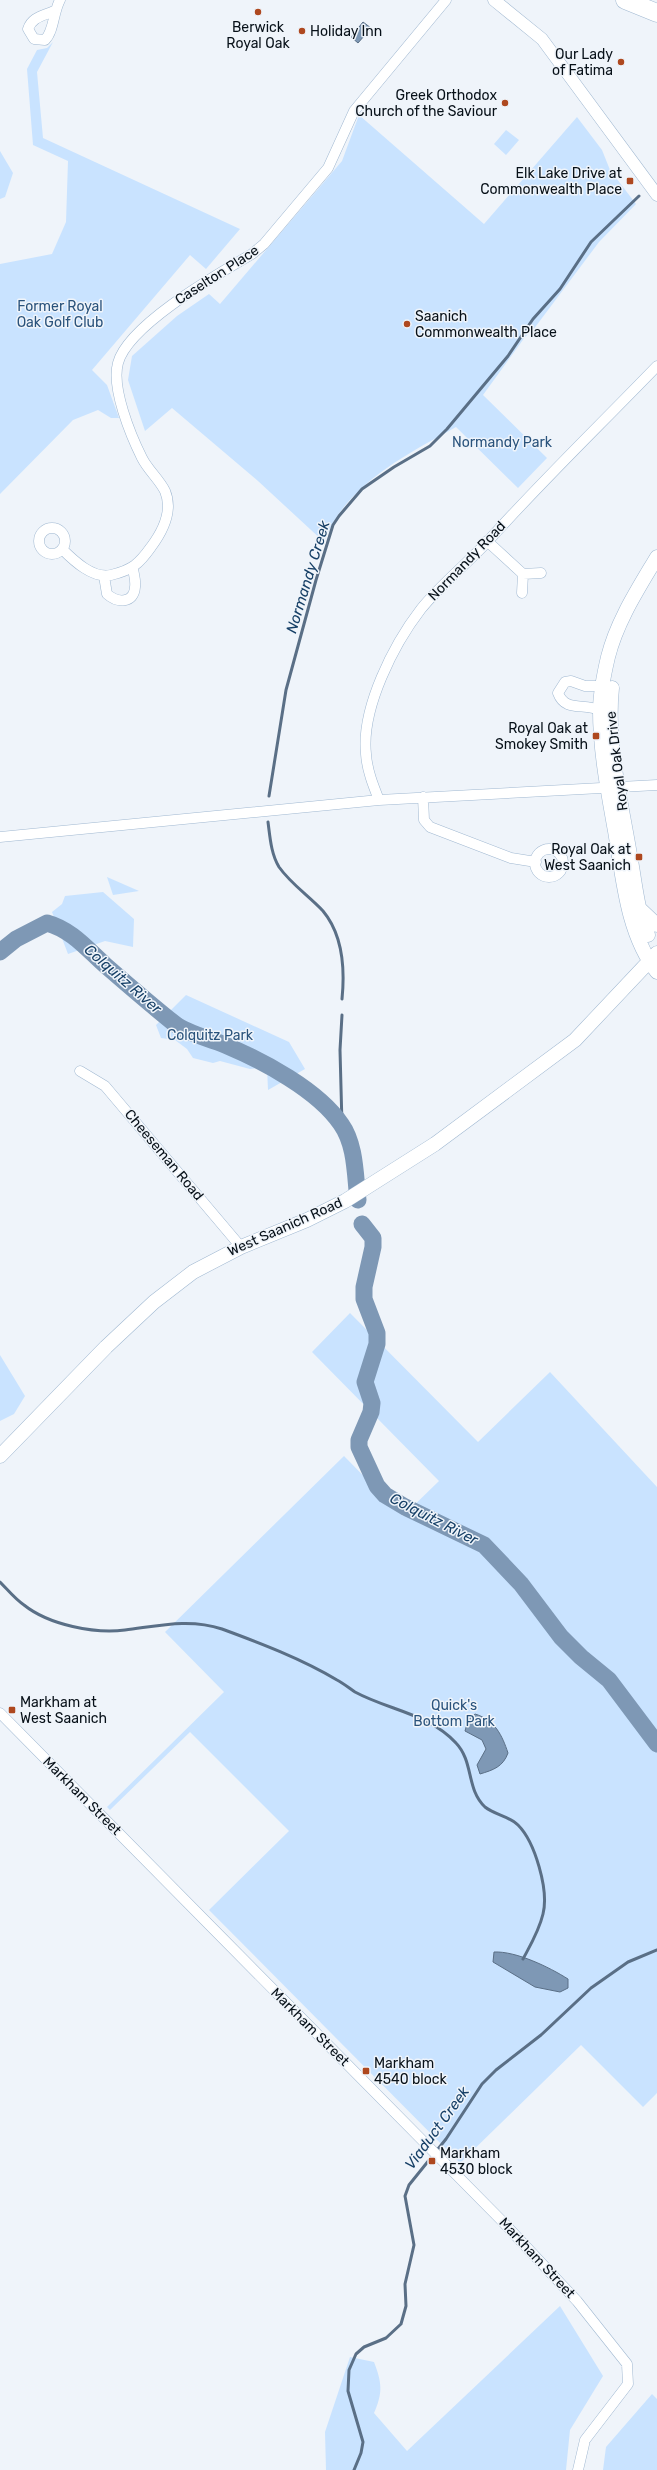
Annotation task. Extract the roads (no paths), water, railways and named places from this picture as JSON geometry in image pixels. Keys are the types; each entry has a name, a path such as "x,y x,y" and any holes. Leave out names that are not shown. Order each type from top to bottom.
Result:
{"highway":[{"path":"624,0 657,13"}],"main road":[{"name":"Royal Oak Drive","path":"655,959 640,909 613,788 600,710 609,656 619,625 657,557"},
{"name":"Royal Oak Drive","path":"655,959 631,917 622,876 613,788 610,704 613,677 623,639 637,606 657,572"},
{"path":"640,909 657,925"},
{"name":"West Saanich Road","path":"0,1456 106,1347 154,1302 192,1272 241,1247 306,1220 345,1201 435,1144 575,1040 655,959"}],"street":[{"path":"54,11 60,0"},
{"name":"Caselton Place","path":"132,569 158,538 166,519 168,505 165,491 143,460 134,441 115,378 118,362 127,348 147,325 167,308 252,254 264,244 328,168 354,110 446,0"},
{"path":"494,0 542,39 657,195"},
{"name":"Normandy Road","path":"379,800 370,778 366,753 366,734 379,683 404,637 421,610 530,494 657,366"},
{"path":"487,541 523,574 541,573"},
{"path":"62,549 91,571 104,576 132,569 135,588 131,597 127,600 116,600 107,594 104,576"},
{"path":"522,593 523,574"},
{"path":"600,710 590,705 571,706 565,704 558,693 565,682 571,681 586,686 603,686"},
{"path":"0,837 379,800 657,785"},
{"path":"423,797 424,820 430,827 511,858 536,862"},
{"name":"Cheeseman Road","path":"80,1071 105,1086 241,1247"},
{"name":"Markham Street","path":"0,1713 503,2222 577,2301 627,2364 628,2384 585,2440 578,2470"}],"waterway":[{"name":"Normandy Creek","path":"269,796 286,690 316,580 333,525 362,489 394,467 430,446 447,429 508,356 533,319 560,289 591,242 639,196"},
{"name":"Normandy Creek","path":"268,822 270,839 276,862 279,867 289,879 323,911 330,920 335,931 339,941 343,964 342,999"},
{"name":"Colquitz River","path":"0,952 16,939 47,923 56,926 72,935 175,1024 192,1033 225,1045 256,1059 304,1088 331,1112 346,1132 350,1141 354,1161 358,1200"},
{"name":"Normandy Creek","path":"342,1015 340,1050 342,1125"},
{"name":"Colquitz River","path":"362,1224 373,1238 373,1247 364,1287 364,1299 377,1333 377,1344 365,1382 372,1403 371,1412 359,1440 359,1447 377,1486 385,1495 405,1507 484,1545 521,1584 561,1637 581,1657 609,1680 657,1744"},
{"path":"0,1582 18,1600 34,1612 59,1623 86,1629 113,1631 186,1623 222,1629 295,1658 324,1672 355,1692 408,1713 434,1725 446,1733 462,1750 472,1784 479,1800 489,1810 518,1825 530,1843 535,1854 544,1892 543,1914 539,1926 523,1959"},
{"name":"Viaduct Creek","path":"354,2470 361,2453 363,2442 348,2391 349,2370 356,2354 364,2347 386,2338 401,2324 406,2306 405,2284 414,2245 405,2196 409,2185 446,2139 482,2084 496,2070 541,2035 591,1988 628,1962 657,1950"}],"place":[{"name":"Berwick Royal Oak","path":"258,12"},
{"name":"Holiday Inn","path":"302,31"},
{"name":"Our Lady of Fatima","path":"621,62"},
{"name":"Greek Orthodox Church of the Saviour","path":"505,103"},
{"name":"Elk Lake Drive at Commonwealth Place","path":"630,181"},
{"name":"Saanich Commonwealth Place","path":"407,324"},
{"name":"Royal Oak at Smokey Smith","path":"596,736"},
{"name":"Royal Oak at West Saanich","path":"639,857"},
{"name":"Markham at West Saanich","path":"12,1710"},
{"name":"Markham 4540 block","path":"366,2071"},
{"name":"Markham 4530 block","path":"432,2161"}],"park label":[{"name":"Former Royal Oak Golf Club","path":"60,314"},
{"name":"Normandy Park","path":"502,442"},
{"name":"Colquitz Park","path":"210,1035"},
{"name":"Quick's Bottom Park","path":"454,1714"}]}
